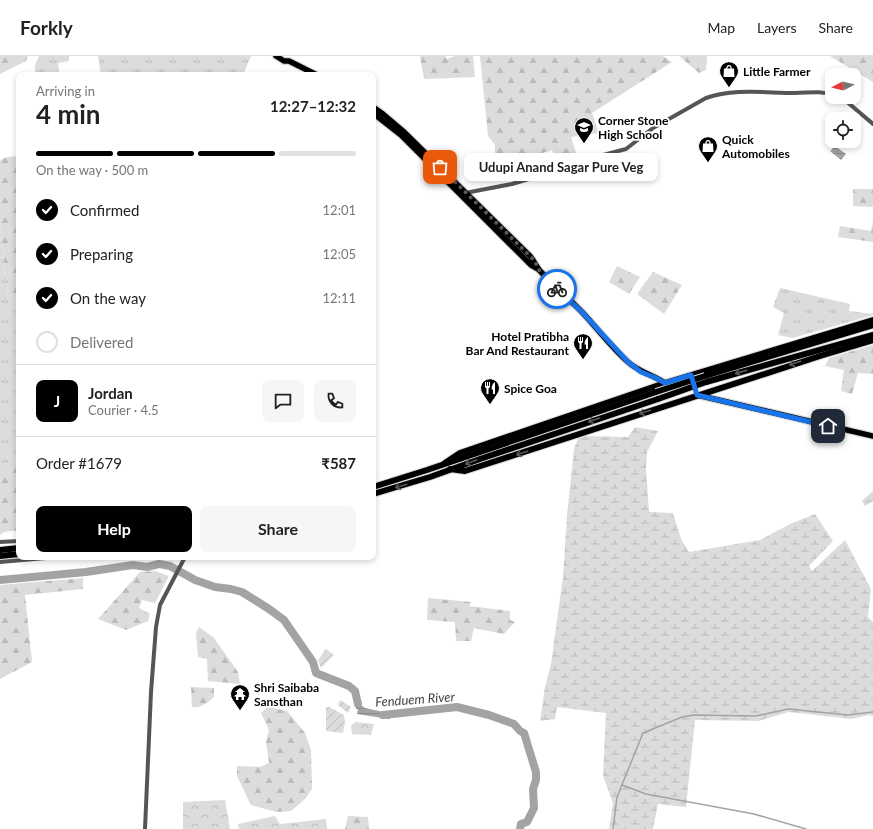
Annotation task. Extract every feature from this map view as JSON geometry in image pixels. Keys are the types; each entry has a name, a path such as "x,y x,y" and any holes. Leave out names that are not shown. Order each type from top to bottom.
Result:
{"highway":[{"path":"445,464 460,453 665,383 873,320"},
{"path":"376,493 430,477 658,399 706,379 873,326"},
{"path":"376,486 656,392 873,335"},
{"path":"450,469 465,471 697,395 873,340"},
{"path":"691,375 697,395"},
{"path":"665,383 671,404"},
{"path":"0,550 16,548"},
{"path":"0,556 16,554"}],"main road":[{"path":"276,56 284,61 287,58 312,72"},
{"path":"376,109 403,131 464,195"},
{"path":"376,116 401,135 535,261 538,269 581,311 628,362 641,372 665,383"},
{"path":"697,395 873,436"}],"street":[{"path":"464,195 512,184 548,173 573,163 626,149 653,128 706,98 715,95 762,92 825,92"},
{"path":"850,104 873,124"},
{"path":"0,542 16,541"},
{"path":"0,562 23,560"},
{"path":"145,829 151,692 156,627 160,605 183,560"}],"green space":[{"path":"0,56 28,56 26,61 0,74"},
{"path":"39,56 69,56 69,61 58,63 59,72 35,72 35,65"},
{"path":"98,56 251,56 244,72 101,72"},
{"path":"420,56 445,56 447,59 455,56 473,56 475,77 424,79"},
{"path":"480,56 663,56 672,62 592,113 599,133 571,137 578,159 559,166 552,150 508,164 495,163 495,145 488,136"},
{"path":"679,56 707,56 706,70 699,73"},
{"path":"830,56 873,56 873,82 861,75 861,68 850,68"},
{"path":"16,156 16,299 8,294 0,226 0,160 7,157"},
{"path":"853,189 873,189 873,207 853,206"},
{"path":"873,221 873,242 838,237 840,226 871,231"},
{"path":"0,226 8,294 16,298 16,456 0,468"},
{"path":"617,266 640,277 629,294 609,282"},
{"path":"653,272 682,285 664,314 637,294"},
{"path":"780,288 850,304 849,311 873,315 793,338 778,335 784,313 773,307"},
{"path":"873,345 873,374 858,373 852,394 841,391 844,370 825,366 829,358"},
{"path":"635,427 658,431 647,452 646,468 649,512 673,513 681,539 689,552 760,540 790,524 815,514 833,541 809,566 812,571 845,540 871,589 868,617 873,622 873,716 868,715 852,719 789,712 758,721 695,720 686,807 658,804 653,829 609,829 613,803 603,776 606,713 557,707 555,719 540,721 545,687 551,664 563,577 567,515 574,449 579,436 628,437"},
{"path":"16,456 16,530 4,532 0,535 0,468"},
{"path":"873,491 873,501 865,506 862,501"},
{"path":"155,571 169,576 155,603 142,600 139,608 150,614 148,621 126,630 98,619 140,572"},
{"path":"83,578 83,589 25,595 32,662 0,679 0,585"},
{"path":"428,598 471,602 469,606 510,611 510,620 515,622 504,634 474,628 471,641 456,641 455,622 427,620"},
{"path":"199,627 214,638 238,672 240,684 208,681 207,659 198,657 196,633"},
{"path":"326,649 334,655 321,668 318,660"},
{"path":"191,687 214,688 214,697 202,706 192,707"},
{"path":"340,700 351,707 348,713 338,705"},
{"path":"268,707 287,711 305,733 311,750 312,789 305,799 291,811 276,812 251,805 237,776 237,766 260,767 269,763 266,742 269,730 261,713"},
{"path":"326,707 329,707 344,715 345,722 343,733 326,731"},
{"path":"355,722 374,724 371,735 352,734 351,726"},
{"path":"225,800 230,829 183,829 183,802"},
{"path":"275,816 280,824 326,819 327,829 239,829 238,824"},
{"path":"348,816 368,817 369,829 345,829"}],"shaded area":[{"path":"833,148 838,148 846,154 841,160 830,151"},
{"path":"357,691 361,705 365,708 394,715 389,719 357,714 358,709 356,709 355,700"}],"waterway":[{"name":"Fenduem River","path":"0,580 86,572 133,565 147,567 159,564 170,566 195,580 215,587 242,592 284,620 313,662 316,673 349,686 355,691 358,704"},
{"name":"Fenduem River","path":"383,715 457,707 489,715 514,724 524,733 536,772 536,780 533,789 534,808 527,822 521,824 520,829"},
{"path":"613,829 617,797 643,733 682,717 694,715 756,716 788,709 848,715 873,712"},
{"path":"622,785 646,794 754,814 806,829"}],"way so far":[{"path":"440,167 535,261 538,269 557,289"}],"place":[{"name":"Little Farmer","path":"729,88"},
{"name":"Corner Stone High School","path":"584,144"},
{"name":"Quick Automobiles","path":"708,163"},
{"name":"Udupi Anand Sagar Pure Veg","path":"440,167"},
{"name":"Hotel Pratibha Bar And Restaurant","path":"583,360"},
{"name":"Spice Goa","path":"490,405"},
{"name":"Shri Saibaba Sansthan","path":"240,711"}],"route":[{"path":"557,289 581,311 628,362 641,372 665,383 691,375 697,395 828,426"}]}
